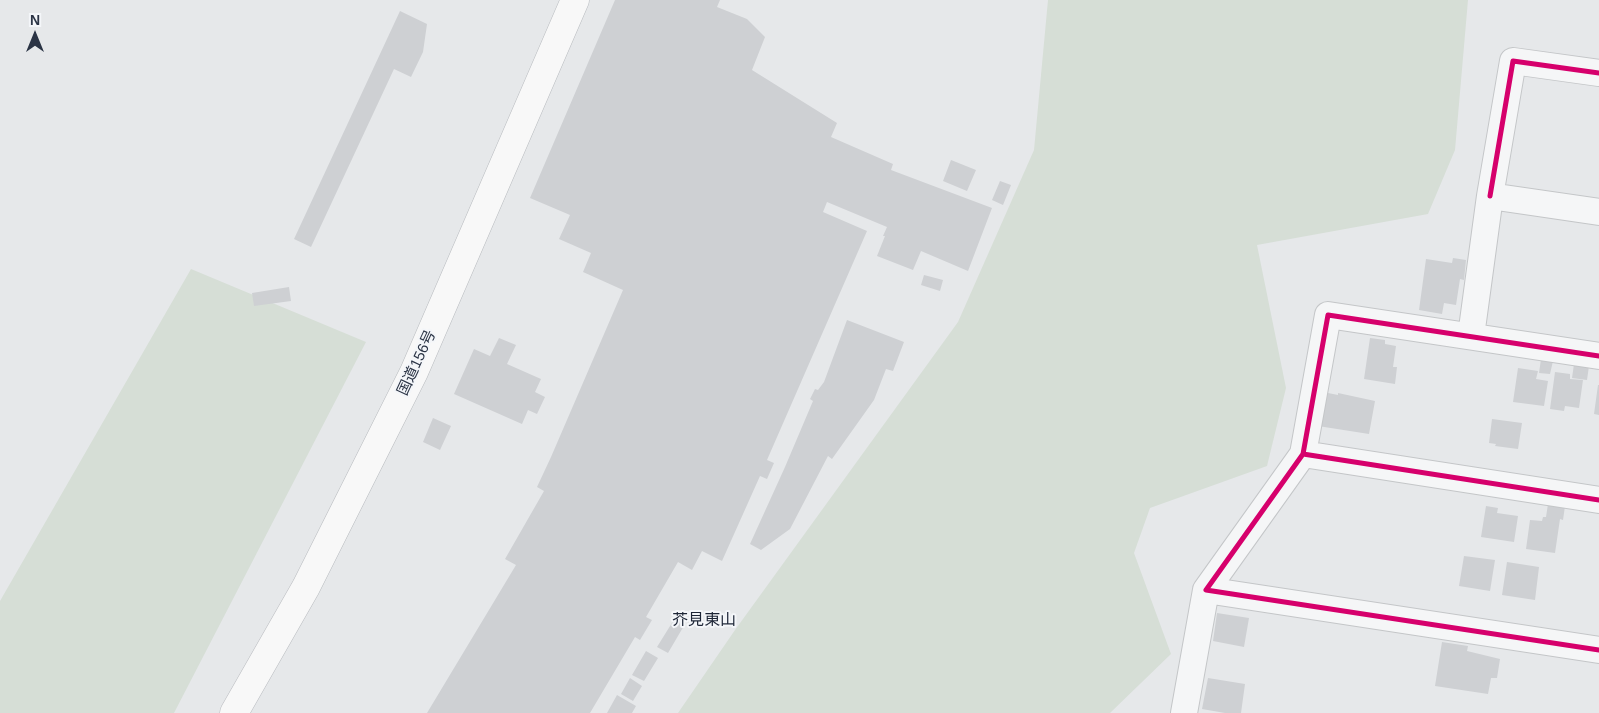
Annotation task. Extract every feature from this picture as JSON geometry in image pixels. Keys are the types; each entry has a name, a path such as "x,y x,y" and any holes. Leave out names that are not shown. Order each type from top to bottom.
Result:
{"highway":[{"name":"国道156号","path":"234,713 306,587 414,372 575,0"}],"street":[{"path":"1471,336 1490,196 1513,61 1599,72"},
{"path":"1490,196 1599,212"},
{"path":"1184,713 1206,590 1303,454 1328,315 1599,356"},
{"path":"1303,454 1599,500"},
{"path":"1206,590 1599,650"}],"shaded area":[{"path":"1048,0 1468,0 1455,150 1428,214 1257,245 1286,388 1267,466 1150,508 1134,553 1171,654 1110,713 678,713 735,630 958,322 1034,150"},
{"path":"191,269 366,342 174,713 0,713 0,601"}],"building":[{"path":"615,0 720,0 717,7 747,19 765,37 752,70 837,123 831,137 893,164 891,170 992,208 968,271 921,251 913,270 877,256 887,227 827,202 823,212 867,231 767,460 774,463 767,479 760,476 722,561 702,551 692,570 678,562 646,617 652,620 640,640 635,637 590,713 427,713 516,565 505,559 544,491 537,487 623,290 583,272 591,253 559,239 570,215 530,198"},
{"path":"400,11 427,24 423,52 411,77 394,69 311,247 294,239"},
{"path":"951,160 976,170 967,191 943,181"},
{"path":"1000,181 1011,185 1003,205 992,200"},
{"path":"1453,258 1466,260 1464,280 1460,279 1456,305 1444,303 1442,314 1419,310 1426,259 1452,263"},
{"path":"924,275 943,280 940,291 921,285"},
{"path":"289,287 291,301 254,306 252,293"},
{"path":"847,320 904,342 893,371 886,369 874,400 832,459 828,456 790,529 761,550 750,544 813,401 810,399 815,389 818,390 824,382"},
{"path":"499,338 516,345 507,364 541,379 535,392 545,397 537,414 528,410 522,424 454,394 474,349 490,356"},
{"path":"1370,338 1385,340 1385,344 1396,346 1393,367 1397,367 1395,384 1364,379"},
{"path":"1541,359 1553,361 1550,374 1539,373"},
{"path":"1574,364 1589,366 1587,380 1572,378"},
{"path":"1518,368 1538,371 1536,379 1548,381 1544,406 1513,402"},
{"path":"1555,372 1570,374 1570,379 1583,380 1579,408 1565,406 1564,411 1550,409"},
{"path":"1599,385 1599,415 1594,414"},
{"path":"1323,392 1338,395 1338,393 1375,401 1369,434 1318,426"},
{"path":"433,418 451,426 440,450 423,442"},
{"path":"1492,419 1522,423 1518,449 1495,446 1496,444 1489,443"},
{"path":"1548,504 1565,506 1563,520 1560,519 1555,553 1526,549 1530,520 1542,521 1543,517 1546,517"},
{"path":"1486,506 1498,508 1497,513 1518,516 1514,542 1481,537"},
{"path":"1464,556 1495,560 1490,591 1459,586"},
{"path":"1507,562 1539,567 1535,600 1502,595"},
{"path":"1217,613 1249,618 1244,647 1213,641"},
{"path":"675,618 685,624 668,653 657,647"},
{"path":"1442,642 1468,646 1467,651 1500,659 1497,678 1491,678 1488,694 1435,686"},
{"path":"646,651 658,658 644,681 632,675"},
{"path":"630,678 642,686 633,701 621,694"},
{"path":"1208,678 1245,684 1241,713 1225,713 1202,709"},
{"path":"617,695 636,706 632,713 607,713"}],"cycle path":[{"path":"1490,196 1513,61 1599,73"},
{"path":"1599,356 1328,315 1303,454 1599,500"},
{"path":"1303,454 1206,590 1599,650"}],"district":[{"name":"芥見東山","path":"704,621"}]}
